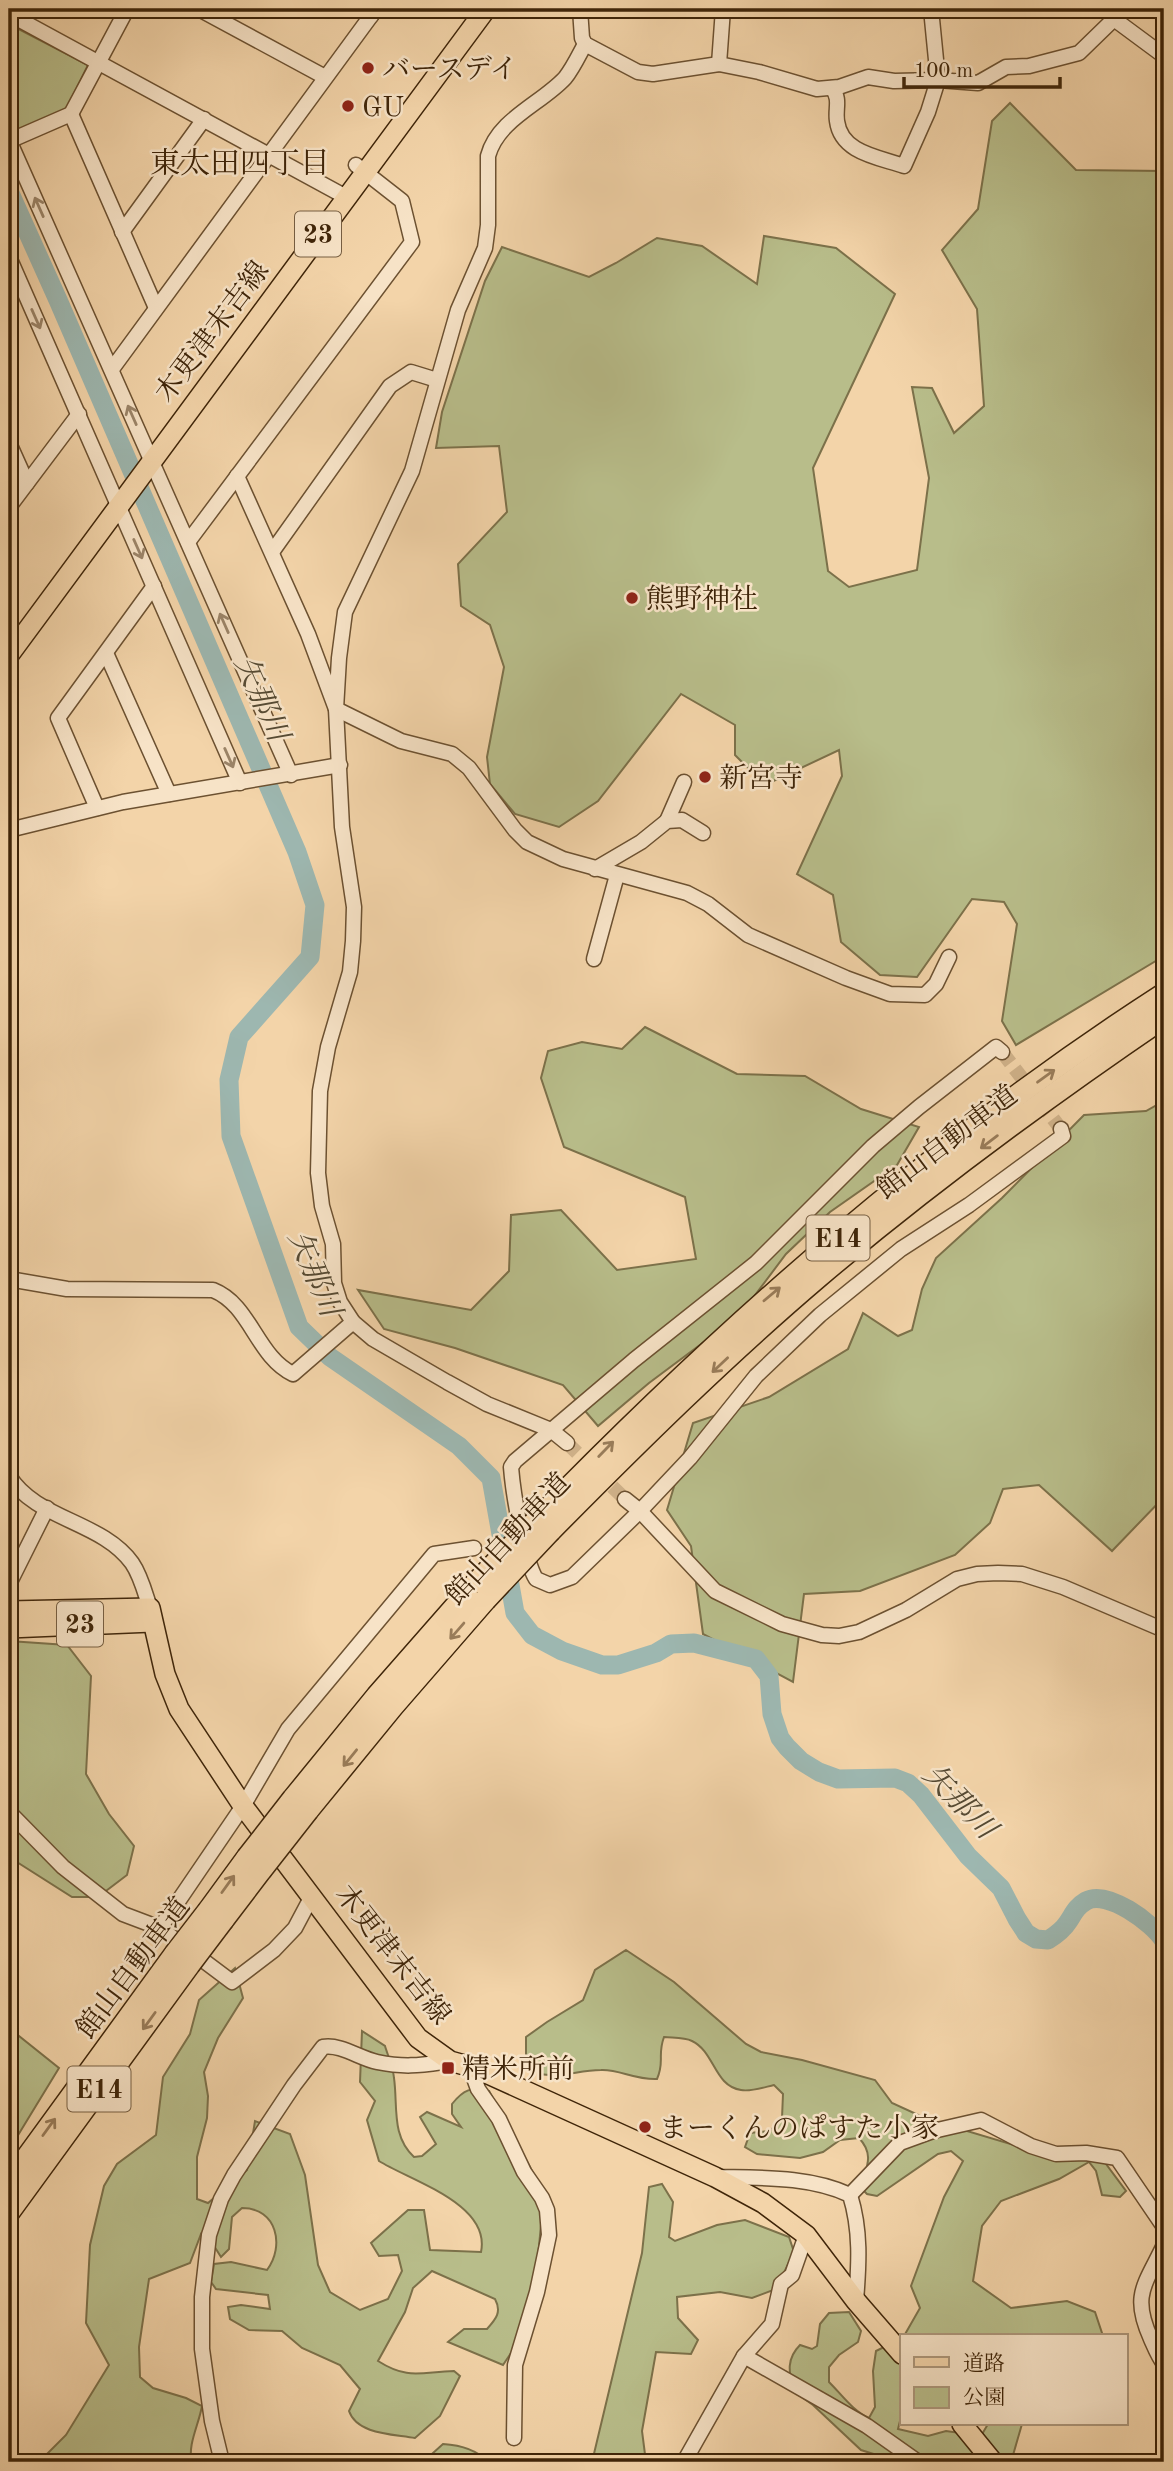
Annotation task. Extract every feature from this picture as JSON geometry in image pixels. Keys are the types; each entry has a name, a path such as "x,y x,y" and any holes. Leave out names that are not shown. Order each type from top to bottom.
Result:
{"highway":[{"name":"館山自動車道","path":"9,2182 300,1805 385,1701 481,1591 546,1523 631,1424 745,1317 876,1206 1060,1065 1164,995"},
{"name":"館山自動車道","path":"546,1523 818,1278 888,1220 1082,1073 1164,1017"},
{"name":"館山自動車道","path":"9,2213 182,1960"}],"main road":[{"name":"木更津末吉線","path":"360,169 469,9"},
{"name":"木更津末吉線","path":"9,654 149,453 341,194 486,9"},
{"name":"木更津末吉線","path":"9,634 116,498"},
{"name":"23","path":"9,1611 151,1615"},
{"name":"木更津末吉線","path":"151,1615 165,1674 179,1709 243,1806 418,2038 450,2061 470,2067 715,2177 763,2203 806,2235 856,2301 900,2352"},
{"name":"23","path":"9,1628 151,1615"},
{"path":"964,2426 993,2462"}],"street":[{"path":"127,9 71,114 9,140 188,542 287,775"},
{"path":"199,9 325,77"},
{"path":"580,9 582,38 585,44 638,72 653,75 719,64 759,72 817,89 832,88 868,77 894,81 978,83 1006,67 1029,66 1079,53 1114,14 1164,54"},
{"path":"719,64 723,9"},
{"path":"767,9 826,9"},
{"path":"832,88 837,94 839,104 837,119 848,145 904,166 929,112 938,80 931,9"},
{"path":"111,369 325,77 368,11"},
{"path":"9,14 341,194"},
{"path":"567,1443 551,1430 487,1404 347,1327 334,1283 333,1244 322,1206 318,1173 320,1091 328,1046 350,972 353,941 354,907 342,827 336,709 345,612 412,471 458,310 485,248 488,225 488,156 491,147 498,133 566,77 585,44"},
{"path":"71,114 156,308"},
{"path":"122,232 204,119"},
{"path":"188,542 412,242 402,201 360,169"},
{"path":"9,257 244,782"},
{"path":"272,552 390,386 411,372 437,380"},
{"path":"9,507 79,414"},
{"path":"9,443 27,483"},
{"path":"237,476 308,634 336,709 401,741 452,754 469,768 527,842 563,859 687,893 708,904 748,935 846,978 890,994 925,995 936,984 949,957"},
{"path":"97,808 58,719 154,586"},
{"path":"106,653 169,794"},
{"path":"9,830 97,808 340,765"},
{"path":"595,869 641,842 667,821 684,782"},
{"path":"667,821 682,820 703,833"},
{"path":"594,959 617,875"},
{"path":"1002,1052 996,1047 919,1107 845,1171 812,1209 756,1263 634,1360 511,1467 530,1565 536,1579 550,1585 572,1577 690,1458 756,1376 820,1315 901,1249 969,1205 1063,1136 1061,1129"},
{"path":"9,1279 67,1289 213,1290 242,1314 278,1366 293,1374 347,1327"},
{"path":"9,1476 23,1492 47,1508 119,1549 132,1562 140,1578 151,1615"},
{"path":"625,1499 640,1511 715,1591 782,1624 822,1635 839,1636 859,1632 906,1610 957,1579 998,1573 1022,1574 1063,1587 1164,1630"},
{"path":"9,1584 47,1508"},
{"path":"160,1928 243,1806 288,1729 434,1554 474,1548"},
{"path":"9,1812 63,1867 123,1914 160,1928 232,1982 274,1950 295,1928 312,1896"},
{"path":"222,2462 212,2421 202,2349 202,2297 209,2235 221,2200 234,2175 294,2085 323,2047 331,2046 374,2061 410,2067 450,2061"},
{"path":"470,2067 478,2089 499,2119 524,2172 547,2210 549,2235 537,2292 515,2365 514,2438"},
{"path":"850,2194 900,2143 933,2131 981,2120 994,2124 1031,2146 1056,2154 1086,2153 1117,2158 1164,2227"},
{"path":"715,2177 807,2183 836,2188 850,2194"},
{"path":"850,2194 856,2214 860,2255 856,2301"},
{"path":"684,2462 744,2356 772,2324 781,2284 792,2275 806,2235"},
{"path":"1164,2245 1142,2292 1140,2308 1148,2332 1164,2364"},
{"path":"744,2356 867,2426 918,2462"}],"green space":[{"path":"9,24 88,65 66,110 14,135 9,129"},
{"path":"1010,103 1076,170 1164,171 1164,956 1016,1045 1002,1021 1017,924 1004,902 972,899 917,977 880,975 841,942 833,895 797,874 842,776 839,750 765,785 735,755 735,725 681,694 598,801 559,827 515,814 490,784 487,757 504,667 490,625 461,606 458,564 507,512 499,446 436,448 442,412 485,281 502,247 589,277 657,238 702,246 757,284 764,236 836,248 895,294 813,468 828,571 849,587 917,570 929,478 912,387 932,388 954,433 984,406 977,309 942,250 978,209 992,121"},
{"path":"645,1027 737,1074 805,1076 861,1109 919,1127 897,1165 830,1212 786,1254 740,1315 649,1383 598,1426 563,1385 455,1348 384,1329 358,1290 471,1310 509,1271 511,1215 561,1210 617,1270 696,1259 685,1197 564,1147 541,1078 548,1051 582,1042 622,1049"},
{"path":"1164,1101 1164,1497 1112,1551 1039,1485 1003,1489 990,1523 955,1555 860,1591 804,1594 793,1682 703,1634 691,1546 667,1510 693,1423 769,1397 848,1349 863,1313 898,1336 912,1330 922,1289 936,1258 1002,1198 1084,1115 1146,1111"},
{"path":"9,1641 67,1645 91,1676 86,1774 109,1814 134,1846 127,1875 98,1897 72,1897 9,1857"},
{"path":"626,1950 674,1982 746,2044 761,2052 875,2080 892,2103 927,2119 1064,2160 1103,2160 1126,2191 1120,2197 1102,2195 1096,2171 1089,2162 1059,2179 1001,2201 982,2226 973,2281 1011,2308 1067,2301 1095,2312 1102,2334 905,2334 920,2308 911,2286 944,2197 963,2161 951,2151 938,2154 877,2196 867,2194 861,2188 868,2156 859,2138 840,2140 823,2152 800,2158 757,2154 745,2147 750,2133 770,2131 782,2118 783,2094 774,2085 749,2090 732,2087 720,2076 700,2046 686,2039 664,2037 657,2079 608,2070 539,2074 526,2057 526,2037 583,2000 595,1970"},
{"path":"235,1968 243,1998 218,2038 204,2072 208,2096 207,2118 197,2157 197,2199 208,2203 247,2170 255,2121 290,2134 305,2175 318,2265 330,2292 360,2310 388,2299 402,2271 398,2255 379,2256 371,2243 408,2210 424,2210 430,2250 481,2252 481,2235 474,2220 462,2207 379,2161 367,2120 375,2101 360,2082 362,2031 385,2046 393,2074 399,2130 407,2149 414,2157 422,2156 436,2144 420,2117 427,2112 461,2127 452,2114 452,2104 468,2090 489,2091 544,2193 536,2278 539,2311 503,2365 448,2342 464,2329 487,2329 497,2315 495,2299 432,2271 413,2288 405,2312 378,2361 406,2373 454,2371 460,2376 440,2416 415,2438 368,2429 353,2419 349,2411 360,2389 340,2365 302,2348 282,2331 249,2330 230,2319 228,2307 241,2305 270,2309 268,2295 216,2289 211,2282 214,2264 231,2262 267,2270 273,2260 276,2240 270,2221 263,2214 242,2208 232,2217 229,2249 221,2257 201,2234 190,2263 149,2279 139,2347 140,2377 153,2388 202,2406 192,2442 192,2462 39,2462 66,2435 109,2365 86,2323 90,2245 104,2186 117,2164 156,2135 163,2077 190,2034 199,2000"},
{"path":"9,2028 59,2068 9,2150"},
{"path":"662,2184 673,2202 669,2237 675,2241 717,2225 745,2220 789,2237 794,2252 776,2289 752,2298 720,2292 677,2297 678,2318 698,2340 691,2354 656,2352 642,2431 646,2462 592,2462 642,2253 649,2187"},
{"path":"849,2312 861,2331 858,2342 839,2355 829,2367 829,2382 853,2407 869,2418 875,2407 873,2371 876,2351 900,2339 898,2429 928,2436 946,2431 981,2436 987,2426 1021,2426 1011,2462 899,2462 861,2450 813,2405 793,2391 790,2378 792,2355 800,2345 812,2349 817,2346 820,2324 829,2313"},
{"path":"443,2444 467,2448 488,2462 423,2462"}],"waterway":[{"name":"矢那川","path":"9,191 297,852 315,905 310,957 239,1037 229,1080 231,1136 299,1327 330,1357 459,1446 491,1478 515,1613 532,1635 562,1651 602,1665 618,1665 656,1653 671,1644 694,1643 756,1659 769,1676 772,1714 780,1738 787,1747 801,1761 838,1779 895,1778 908,1783 921,1795 968,1856 1001,1888 1026,1933 1036,1939 1048,1940 1064,1927 1080,1906 1095,1899 1106,1900 1129,1910 1150,1925 1164,1941"}],"tunnel":[{"path":"1002,1052 1061,1129"},
{"path":"567,1443 625,1499"}],"place":[{"name":"バースデイ","path":"368,68"},
{"name":"GU","path":"348,106"},
{"name":"熊野神社","path":"632,598"},
{"name":"新宮寺","path":"705,777"},
{"name":"精米所前","path":"448,2068"},
{"name":"まーくんのぱすた小家","path":"645,2127"}],"district":[{"name":"東太田四丁目","path":"240,163"}]}
